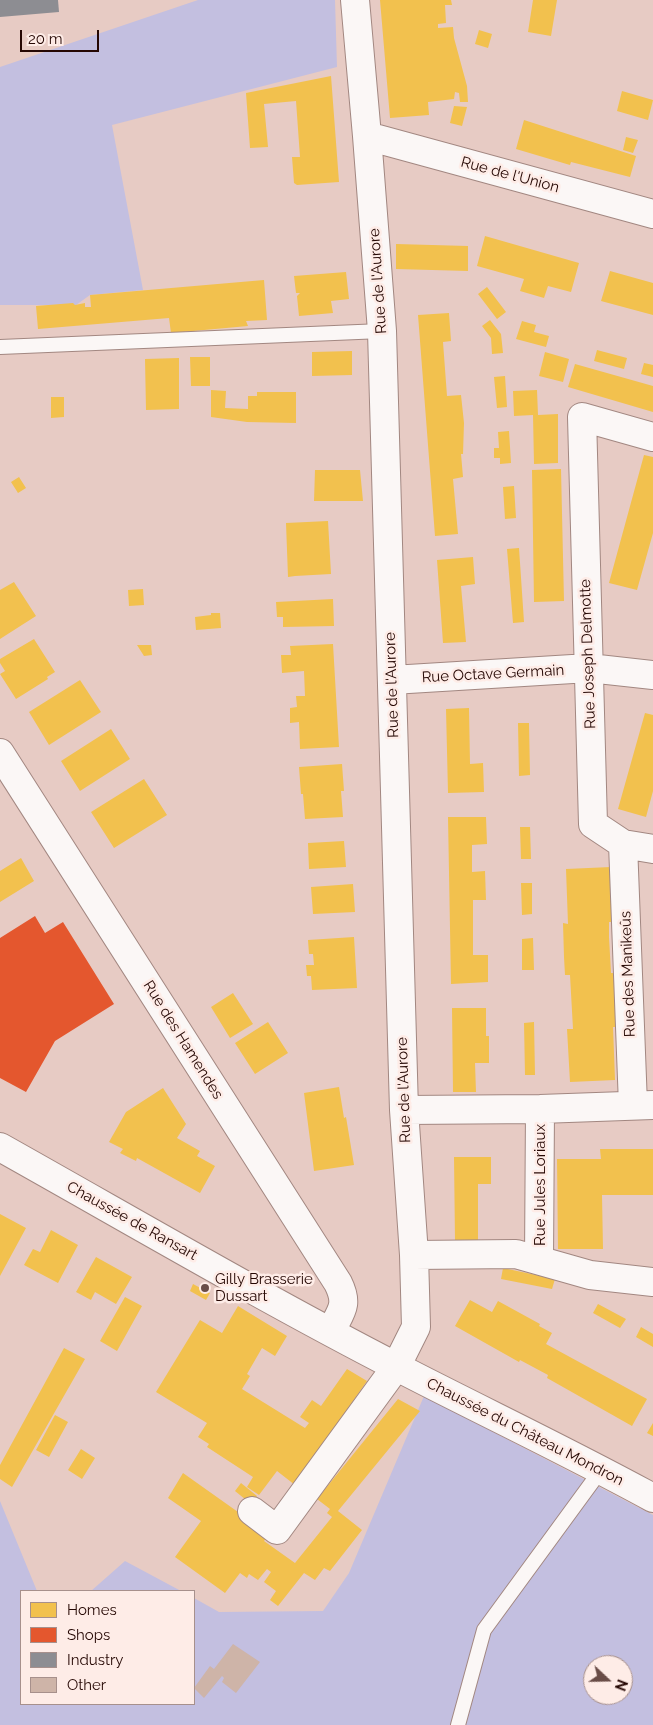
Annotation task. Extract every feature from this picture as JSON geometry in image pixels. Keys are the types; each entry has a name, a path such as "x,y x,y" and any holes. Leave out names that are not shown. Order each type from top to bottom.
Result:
{"street":[{"name":"Rue de l'Aurore","path":"252,1510 277,1530 396,1367 416,1327 414,1255 404,1110 382,331 354,0"},
{"name":"Rue de l'Union","path":"367,136 653,214"},
{"name":"Rue Joseph Delmotte","path":"653,437 582,418 594,824 623,844 653,849"},
{"name":"Rue Octave Germain","path":"392,680 589,668 653,675"},
{"name":"Rue des Hamendes","path":"0,753 338,1284 344,1296 342,1309 331,1331"},
{"name":"Rue des Manikeûs","path":"623,844 643,1105"},
{"name":"Rue Jules Loriaux","path":"404,1110 540,1110 643,1105"},
{"name":"Rue Jules Loriaux","path":"539,1260 540,1110"},
{"name":"Chaussée de Ransart","path":"0,1147 396,1367"},
{"path":"414,1255 516,1254 590,1275 653,1282"},
{"name":"Chaussée du Château Mondron","path":"396,1367 653,1498"}],"lane":[{"path":"0,348 382,331"},
{"path":"458,1725 484,1630 601,1470"}],"shaded area":[{"path":"198,0 335,0 337,67 112,125 143,290 90,295 76,305 0,305 0,67"},
{"path":"424,1396 653,1515 653,1725 0,1725 0,1501 37,1590 20,1590 20,1705 195,1705 195,1599 219,1612 323,1611 349,1573"},
{"path":"125,1561 179,1590 92,1590"}],"building: Homes":[{"path":"380,0 451,0 452,5 445,5 446,23 438,24 438,28 453,27 454,38 467,86 468,102 460,102 459,93 455,92 454,99 428,102 429,115 390,118"},
{"path":"533,0 557,0 551,36 528,32"},
{"path":"479,30 492,34 488,48 475,44"},
{"path":"331,76 339,182 297,185 294,183 292,157 300,157 296,101 264,104 268,147 250,148 246,93"},
{"path":"622,91 653,100 648,120 617,111"},
{"path":"454,106 467,107 462,126 450,123"},
{"path":"524,120 636,156 630,177 571,162 570,165 516,149"},
{"path":"626,137 638,140 633,153 623,150"},
{"path":"485,236 579,263 571,292 548,286 544,298 520,291 524,279 477,266"},
{"path":"396,244 468,246 468,271 396,269"},
{"path":"610,271 653,283 653,315 601,301"},
{"path":"346,272 349,299 331,301 333,313 299,316 297,296 300,293 296,293 294,276"},
{"path":"264,280 267,320 246,321 248,326 171,333 169,318 38,329 36,306 85,303 85,307 91,307 90,295"},
{"path":"487,287 506,312 497,319 478,294"},
{"path":"449,313 451,341 443,342 447,396 461,395 464,423 463,454 461,454 463,477 453,479 458,534 435,536 418,315"},
{"path":"490,320 501,334 503,353 492,354 491,338 482,326"},
{"path":"522,321 536,325 534,332 549,336 546,347 516,339"},
{"path":"597,350 627,358 624,369 594,361"},
{"path":"352,351 352,375 312,376 312,352"},
{"path":"545,352 569,359 563,382 539,376"},
{"path":"190,357 210,357 210,386 191,386"},
{"path":"179,358 179,409 146,410 145,359"},
{"path":"644,363 653,365 653,377 641,374"},
{"path":"575,364 653,386 653,412 568,387"},
{"path":"505,376 507,407 497,408 494,377"},
{"path":"211,390 226,391 225,408 248,409 248,396 257,396 257,392 296,392 296,423 247,422 211,417"},
{"path":"537,390 538,415 558,414 558,463 534,464 533,415 514,416 513,391"},
{"path":"51,397 64,397 64,417 51,418"},
{"path":"509,431 511,463 500,464 500,458 494,458 494,448 499,448 498,432"},
{"path":"644,455 653,457 653,533 637,590 609,583"},
{"path":"561,469 564,601 534,602 532,470"},
{"path":"315,470 360,470 363,501 314,501"},
{"path":"19,477 26,488 18,493 11,482"},
{"path":"514,486 516,518 505,519 503,487"},
{"path":"328,521 331,574 288,577 286,523"},
{"path":"519,548 524,622 513,623 507,549"},
{"path":"473,557 475,584 461,586 466,642 443,643 437,560"},
{"path":"14,582 36,616 0,639 0,590"},
{"path":"143,589 144,605 129,606 128,590"},
{"path":"333,599 334,626 283,627 283,617 277,617 276,602"},
{"path":"211,613 220,613 221,628 196,630 195,617 211,615"},
{"path":"34,639 55,672 47,677 48,679 16,699 0,674 5,671 0,663 0,659"},
{"path":"333,644 339,747 300,749 299,722 290,723 290,708 297,707 296,696 305,696 304,671 282,673 281,655 291,655 290,646"},
{"path":"137,645 151,645 152,655 144,656"},
{"path":"80,680 101,712 49,745 29,712"},
{"path":"469,708 470,764 483,763 484,792 448,793 446,709"},
{"path":"645,713 653,715 653,791 646,817 618,809"},
{"path":"518,723 529,723 530,775 519,776"},
{"path":"111,729 130,759 80,791 61,761"},
{"path":"342,764 344,791 341,791 343,817 305,819 299,767"},
{"path":"144,779 167,815 114,848 91,812"},
{"path":"448,817 486,817 487,844 472,845 472,872 485,871 486,900 473,900 473,955 488,955 488,982 451,984"},
{"path":"520,827 530,827 531,859 521,859"},
{"path":"344,841 346,867 309,869 308,843"},
{"path":"21,858 34,881 0,902 0,871"},
{"path":"611,867 614,922 609,922 609,937 611,973 616,973 618,1027 613,1027 615,1080 570,1082 567,1029 573,1029 570,975 565,975 563,923 568,924 566,869"},
{"path":"521,883 532,883 532,914 522,915"},
{"path":"353,884 355,912 313,914 311,887"},
{"path":"354,937 357,988 312,990 311,976 307,976 306,965 314,965 313,954 309,954 308,940"},
{"path":"533,938 534,970 522,970 522,939"},
{"path":"233,993 253,1024 230,1038 211,1007"},
{"path":"452,1008 486,1008 486,1036 489,1036 489,1063 475,1063 476,1092 453,1092"},
{"path":"268,1022 288,1053 255,1074 235,1043"},
{"path":"534,1022 535,1075 525,1075 524,1023"},
{"path":"339,1087 354,1165 314,1171 304,1093"},
{"path":"163,1088 186,1124 177,1138 200,1151 197,1156 215,1166 200,1193 137,1158 136,1161 120,1153 123,1149 109,1142 126,1112"},
{"path":"600,1149 653,1149 653,1195 602,1195 603,1249 558,1249 557,1159 601,1159"},
{"path":"454,1157 491,1157 491,1184 478,1184 478,1241 455,1241"},
{"path":"0,1214 26,1228 0,1276"},
{"path":"51,1230 78,1245 58,1283 24,1265 33,1249 40,1252"},
{"path":"96,1257 132,1277 116,1304 95,1292 91,1300 76,1292"},
{"path":"503,1268 555,1279 552,1289 501,1279"},
{"path":"193,1284 210,1293 206,1300 190,1291"},
{"path":"125,1297 142,1306 117,1351 100,1341"},
{"path":"470,1300 492,1312 498,1301 540,1324 539,1326 552,1333 546,1344 647,1399 632,1426 547,1378 548,1375 520,1360 519,1362 455,1326"},
{"path":"598,1304 626,1319 620,1328 593,1313"},
{"path":"238,1306 287,1336 275,1356 262,1348 247,1374 250,1376 242,1389 305,1428 309,1423 300,1417 312,1400 321,1406 347,1369 367,1381 330,1434 334,1436 295,1485 277,1471 259,1495 247,1487 253,1477 207,1447 209,1444 198,1437 207,1423 156,1392 200,1320 222,1333"},
{"path":"641,1327 653,1334 653,1347 636,1337"},
{"path":"64,1348 85,1359 12,1487 0,1479 0,1465"},
{"path":"398,1399 420,1411 338,1511 362,1530 330,1571 324,1568 315,1580 304,1573 278,1606 270,1600 276,1591 264,1582 271,1572 267,1569 258,1580 249,1574 247,1578 240,1573 225,1593 175,1557 201,1521 168,1498 183,1473 269,1534 264,1541 295,1563 332,1517 327,1513 330,1509 317,1499"},
{"path":"55,1415 68,1422 49,1457 36,1450"},
{"path":"653,1423 653,1436 647,1433"},
{"path":"81,1449 95,1458 82,1479 68,1470"},
{"path":"241,1483 257,1496 251,1504 235,1491"}],"building: Shops":[{"path":"35,916 45,933 63,922 114,1004 55,1041 26,1092 0,1078 0,938"}],"building: Industry":[{"path":"0,0 58,0 59,12 0,17"}],"building: Other":[{"path":"233,1644 260,1662 236,1693 222,1682 224,1678 222,1676 204,1698 195,1687 210,1666 214,1669"}],"place":[{"name":"Gilly Brasserie Dussart","path":"205,1288"}]}
